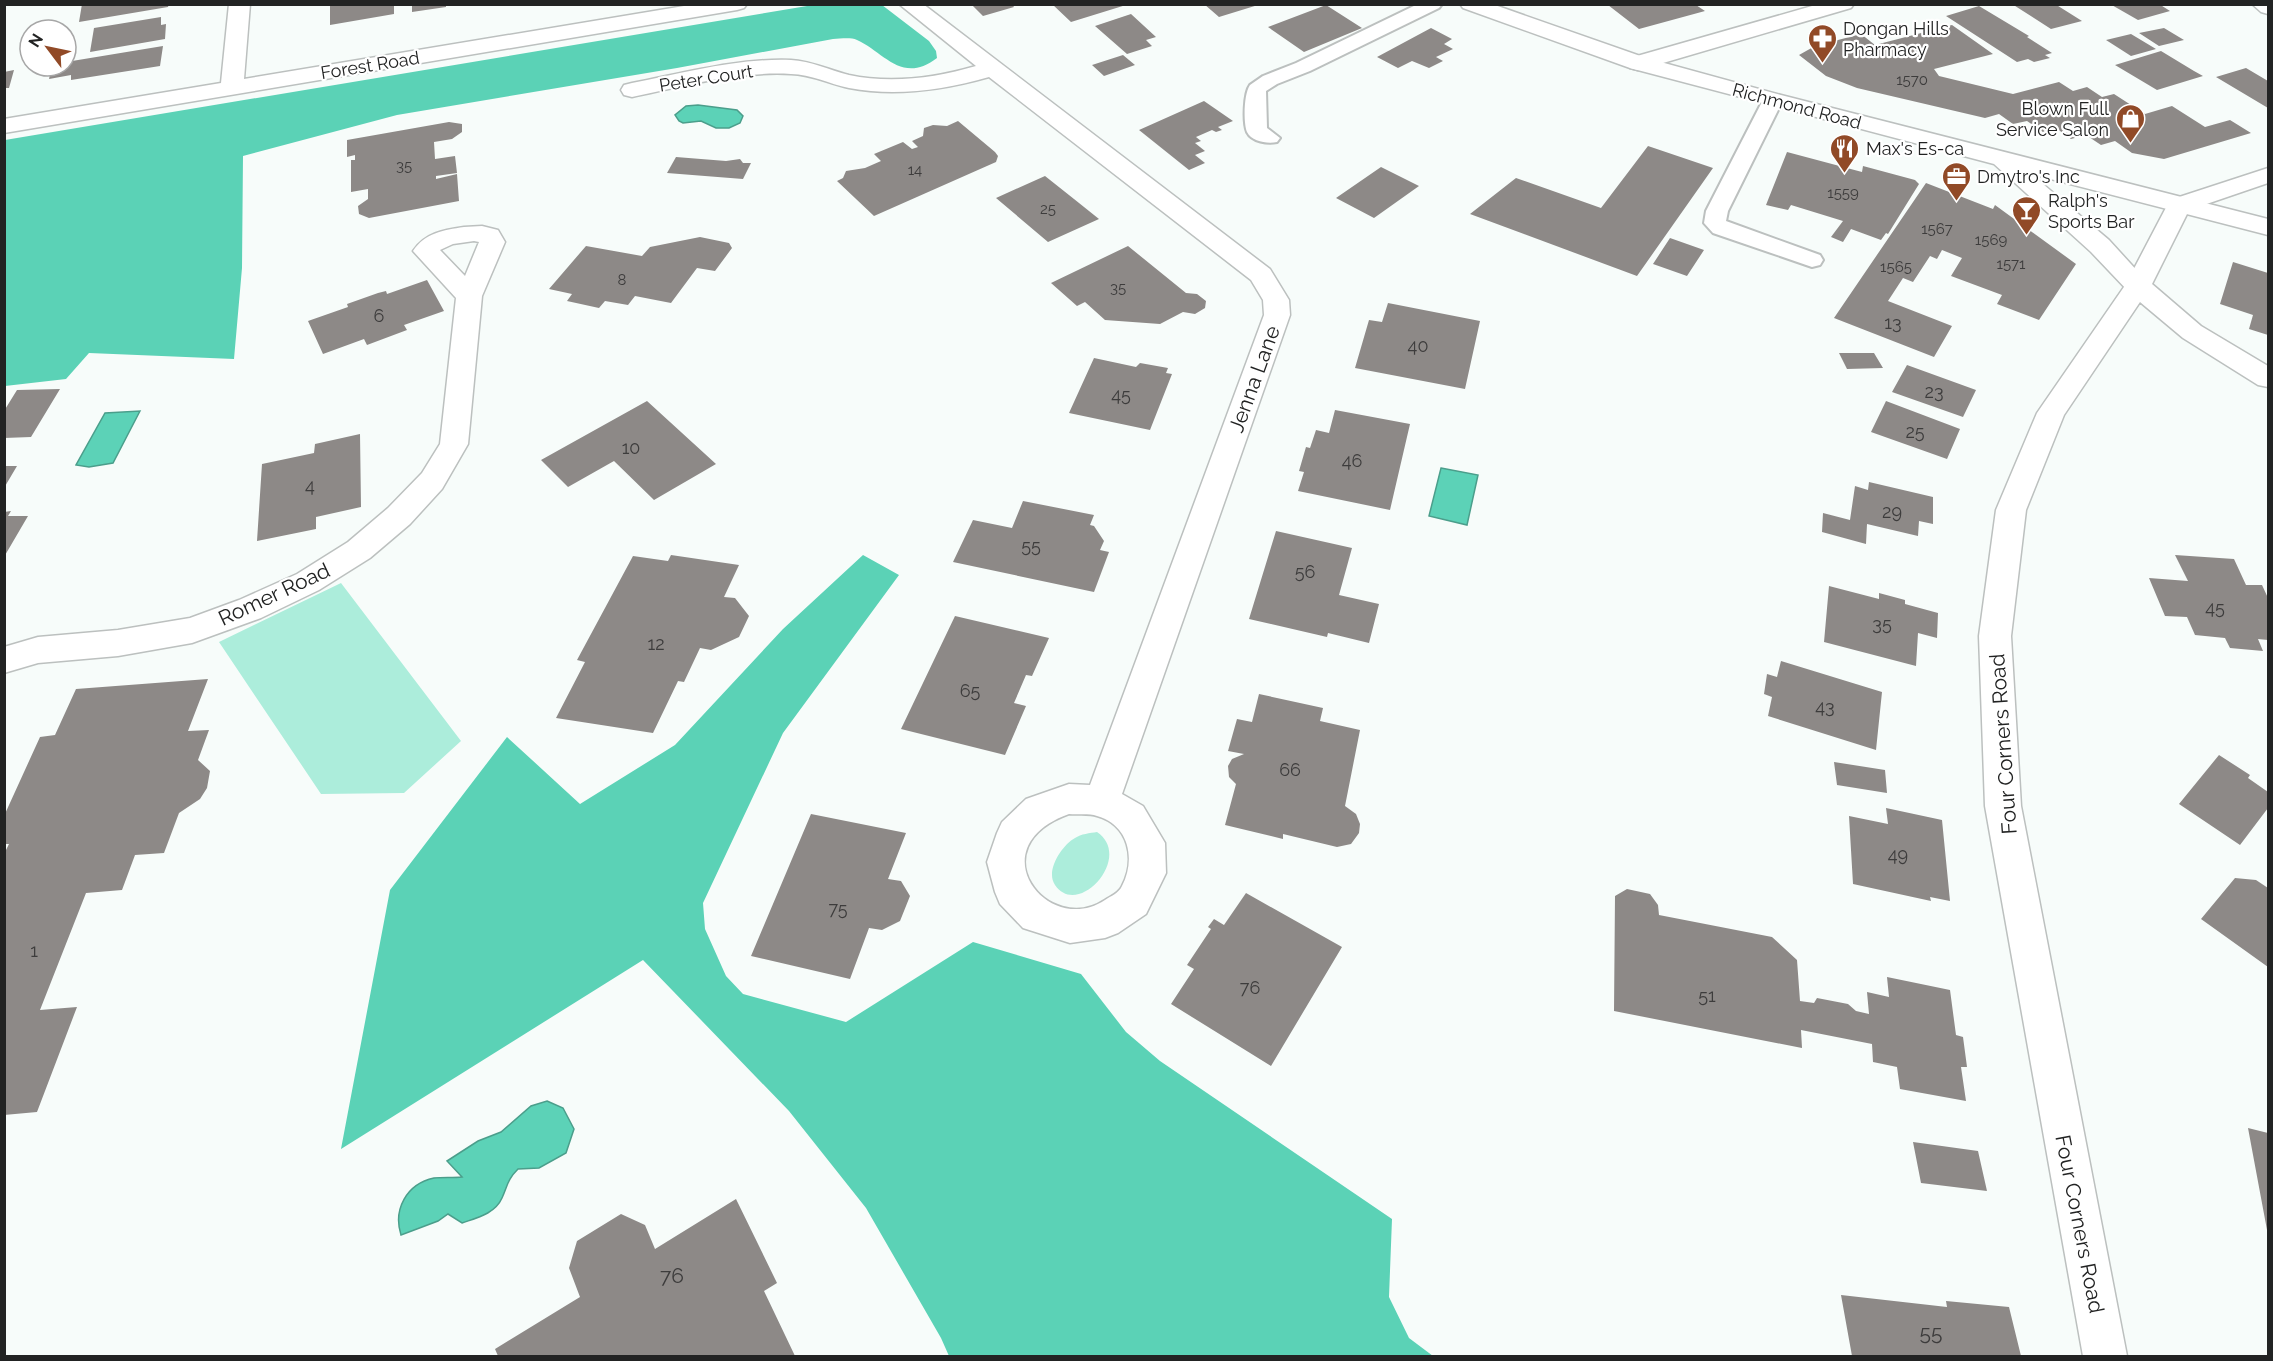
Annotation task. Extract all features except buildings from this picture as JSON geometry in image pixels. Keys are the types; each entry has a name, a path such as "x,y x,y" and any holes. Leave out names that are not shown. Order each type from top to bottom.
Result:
{"street":[{"path":"232,88 240,4"},
{"name":"Forest Road","path":"4,126 736,4"},
{"name":"Jenna Lane","path":"909,4 1261,275 1276,300 1277,315 1102,801"},
{"name":"Richmond Road","path":"1470,4 1638,63 2000,159 2268,226"},
{"path":"1638,63 1844,4"},
{"path":"2262,4 2268,8"},
{"name":"Peter Court","path":"633,90 737,69 795,67 849,81 891,86 958,79 991,69"},
{"path":"2000,159 2100,246 2138,286 2192,332 2268,378"},
{"path":"2179,205 2268,175"},
{"name":"Four Corners Road","path":"2105,1356 2003,806 1995,636 2011,510 2042,435 2051,414 2138,286 2179,205"},
{"name":"Romer Road","path":"4,660 38,651 118,643 192,630 250,609 308,582 359,550 399,516 432,481 454,444 469,296"}],"lane":[{"path":"1270,138 1257,131 1255,103 1257,89 1270,80 1303,68 1433,4"},
{"path":"1773,100 1717,211 1715,223 1721,228 1812,260"}],"shaded area":[{"path":"819,4 882,5 929,41 936,51 937,58 914,68 903,67 894,64 857,40 833,39 397,115 243,156 242,268 234,359 89,353 66,379 5,386 5,140"},
{"path":"698,105 737,110 743,116 740,123 729,128 716,128 701,121 683,123 675,115 686,106"},
{"path":"140,411 113,463 89,467 76,465 105,413"},
{"path":"1441,468 1478,475 1467,525 1429,516"},
{"path":"863,555 899,575 783,733 703,903 705,929 726,976 743,994 846,1022 973,942 1081,974 1126,1032 1160,1061 1392,1219 1389,1297 1409,1338 1433,1356 949,1356 941,1338 866,1208 789,1111 643,960 341,1149 390,890 507,737 580,804 675,745 783,629"},
{"path":"341,583 461,741 404,793 321,794 219,642"},
{"path":"1097,832 1107,843 1109,856 1106,869 1088,890 1076,895 1065,894 1052,879 1056,859 1070,841"},
{"path":"547,1101 563,1108 574,1129 566,1153 539,1168 518,1169 499,1203 485,1215 462,1223 448,1214 438,1221 401,1235 399,1216 404,1199 409,1192 424,1181 434,1178 462,1177 447,1161 478,1141 501,1132 531,1106"}],"place":[{"name":"Dongan Hills Pharmacy","path":"1822,64"},
{"name":"Blown Full Service Salon","path":"2130,144"},
{"name":"Max's Es-ca","path":"1845,174"},
{"name":"Dmytro's Inc","path":"1956,202"},
{"name":"Ralph's Sports Bar","path":"2027,236"}]}
